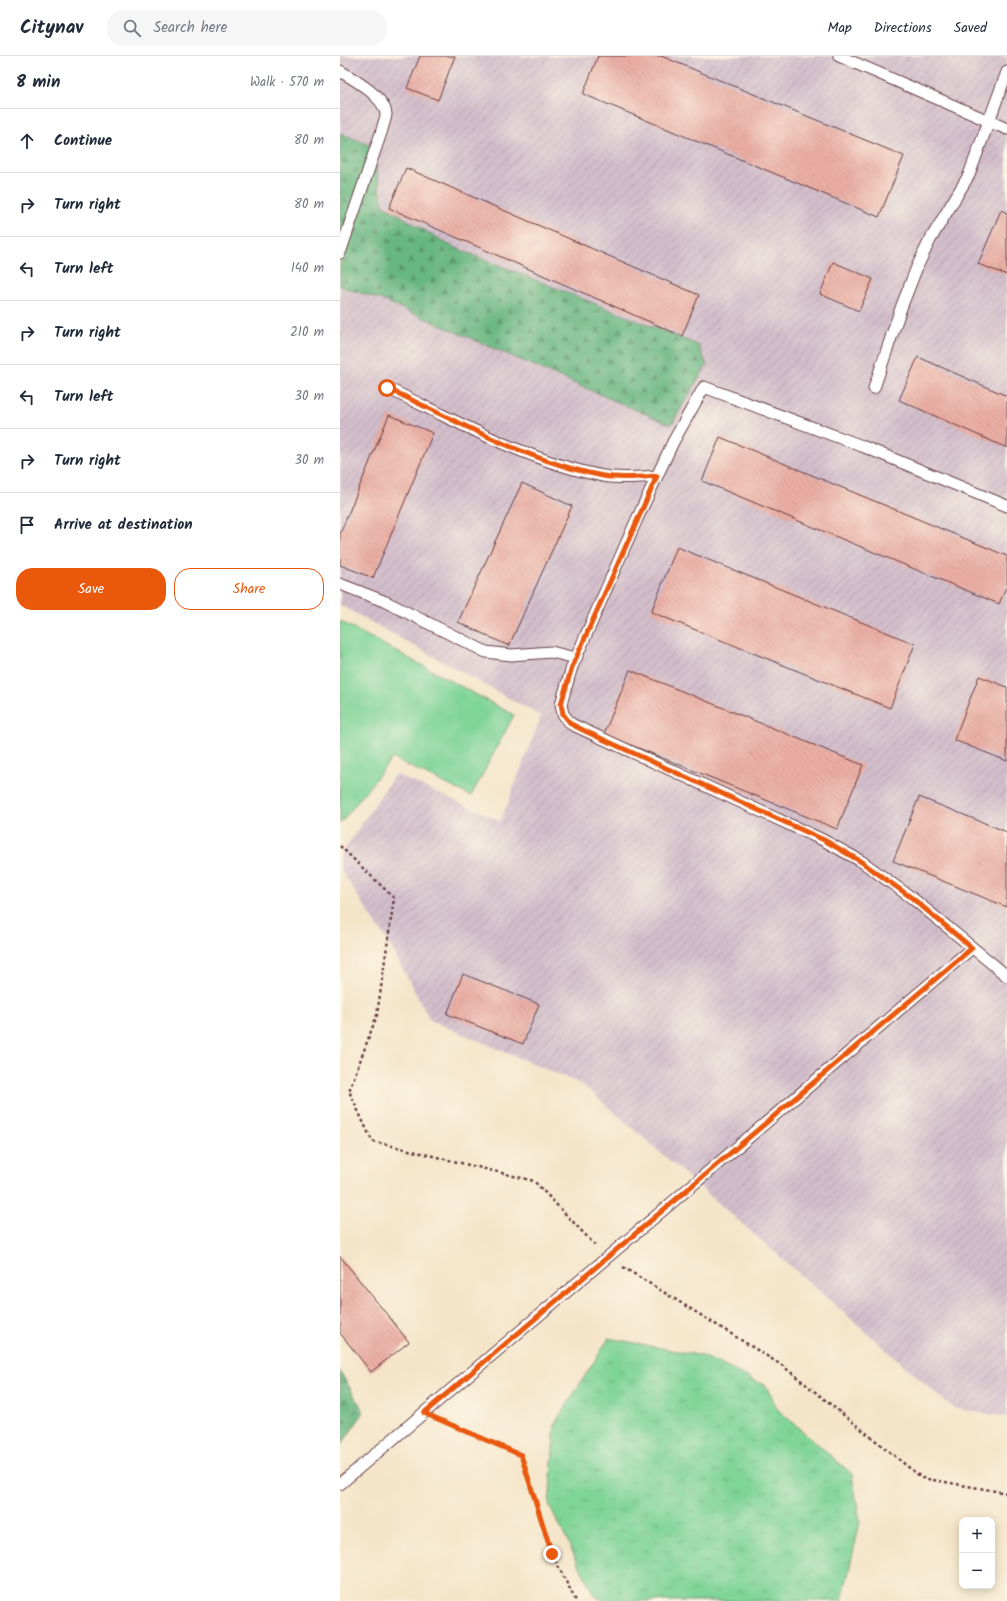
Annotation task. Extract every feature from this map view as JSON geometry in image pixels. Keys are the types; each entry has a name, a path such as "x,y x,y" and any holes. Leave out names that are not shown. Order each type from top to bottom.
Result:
{"lane":[{"path":"839,56 1007,129"},
{"path":"340,71 366,87 379,100 386,113 382,130 340,253"},
{"path":"874,388 901,308 917,267 930,240 969,175 1007,72"},
{"path":"1007,506 862,446 704,387 673,442 657,476 576,658 561,704 563,714 571,724 824,840 860,861 912,898 1007,976"},
{"path":"387,388 508,445 561,465 604,476 638,478 657,476"},
{"path":"340,584 386,602 486,652 511,655 551,652 576,658"},
{"path":"340,1484 972,948"}],"path":[{"path":"340,846 394,898 377,1015 350,1091 372,1140 534,1181 607,1257 783,1366 922,1478 1007,1493"},
{"path":"424,1413 521,1455 552,1554 576,1601"}],"shaded area":[{"path":"340,56 1007,56 1007,1417 953,1408 583,1085 430,1020 387,940 340,869 340,856 395,774 501,821 541,716 340,605"}],"green space":[{"path":"340,133 372,146 383,205 451,246 698,345 707,365 671,425 382,300 340,286"},
{"path":"340,621 514,715 471,796 392,758 340,824"},
{"path":"609,1338 703,1356 766,1386 778,1410 852,1474 860,1522 842,1601 604,1601 594,1595 549,1504 555,1423"},
{"path":"340,1371 364,1412 340,1447"}],"building":[{"path":"420,56 455,56 438,100 407,88"},
{"path":"598,56 661,56 904,156 879,217 583,94"},
{"path":"406,168 699,295 682,336 389,208"},
{"path":"1001,210 1007,213 1007,275 978,264"},
{"path":"833,262 873,279 859,311 820,294"},
{"path":"918,357 1007,396 1007,448 899,400"},
{"path":"389,415 433,433 373,578 340,565 340,534"},
{"path":"720,437 1007,556 1007,585 999,604 702,481"},
{"path":"522,483 572,506 509,646 458,622"},
{"path":"677,547 915,644 890,708 651,612"},
{"path":"630,670 863,765 837,829 604,734"},
{"path":"979,676 1007,687 1007,761 954,740"},
{"path":"919,797 1007,832 1007,907 893,861"},
{"path":"463,974 539,1004 523,1044 447,1014"},
{"path":"340,1256 409,1342 371,1372 340,1333"}],"route":[{"path":"387,388 508,445 561,465 604,476 638,478 657,476 572,667 561,704 563,714 571,724 587,732 824,840 860,861 912,898 972,948 726,1155 424,1413 521,1455 552,1554"}]}
